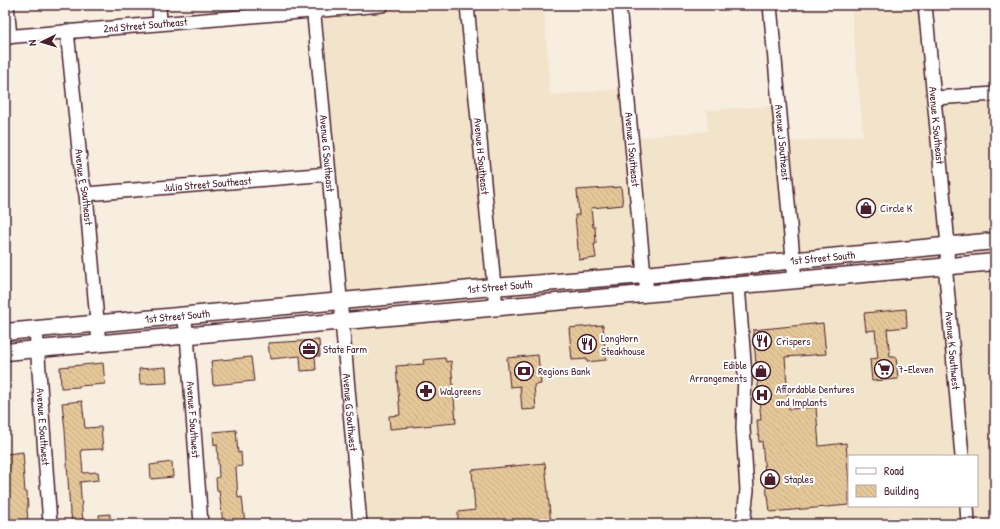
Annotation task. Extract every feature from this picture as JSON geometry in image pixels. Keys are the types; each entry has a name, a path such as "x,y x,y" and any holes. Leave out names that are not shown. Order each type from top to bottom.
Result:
{"main road":[{"name":"1st Street South","path":"5,332 493,287 644,275 995,241"},
{"name":"1st Street South","path":"5,352 995,262"}],"street":[{"path":"7,5 8,37"},
{"path":"159,5 160,23"},
{"name":"2nd Street Southeast","path":"8,37 313,8 382,5"},
{"name":"Avenue H Southeast","path":"467,5 496,307"},
{"name":"Avenue I Southeast","path":"618,5 644,275 648,293"},
{"name":"Avenue J Southeast","path":"770,5 796,280"},
{"name":"Avenue K Southeast","path":"925,5 948,245"},
{"name":"Avenue G Southeast","path":"313,8 340,301"},
{"name":"Avenue E Southeast","path":"67,31 82,179 86,194 99,344"},
{"path":"934,98 995,94"},
{"name":"Julia Street Southeast","path":"86,194 329,174"},
{"name":"Avenue K Southwest","path":"948,245 946,275 962,455"},
{"path":"738,285 745,375 743,428 747,490 743,524"},
{"name":"Avenue G Southwest","path":"340,301 360,524"},
{"name":"Avenue F Southwest","path":"184,316 187,335 201,524"},
{"name":"Avenue E Southwest","path":"36,329 50,524"},
{"path":"967,507 968,524"}],"shaded area":[{"path":"435,5 461,5 487,282 346,296 319,15"},
{"path":"473,5 544,5 550,95 621,89 638,271 499,281"},
{"path":"851,5 920,5 942,241 799,255 788,142 863,135"},
{"path":"995,99 995,236 953,239 941,103"},
{"path":"773,106 787,256 650,270 637,138 708,131 707,110"},
{"path":"948,245 962,455 848,455 848,507 967,507 968,524 360,524 340,301"},
{"path":"995,246 995,257 952,260 953,250"},
{"path":"995,267 995,524 974,524 972,507 978,507 978,455 968,455 952,271"}],"building":[{"path":"621,187 623,205 591,208 593,227 595,227 596,244 594,244 596,258 579,260 575,215 579,215 577,190"},
{"path":"906,309 907,327 887,329 890,357 896,357 898,379 872,381 870,359 878,358 875,330 866,331 864,313"},
{"path":"823,323 826,354 785,357 789,409 816,407 819,446 846,443 848,505 770,512 762,441 759,442 757,420 761,420 753,330"},
{"name":"LongHorn Steakhouse","path":"603,325 606,360 587,362 587,359 572,360 569,328"},
{"path":"319,340 320,356 315,356 316,370 301,371 300,356 270,359 268,343"},
{"name":"Regions Bank","path":"538,355 541,384 534,385 536,409 522,410 520,386 510,387 507,358"},
{"path":"251,357 254,381 213,385 211,361"},
{"name":"Walgreens","path":"445,358 446,362 451,361 456,423 390,429 389,416 400,415 396,366 424,364 423,360"},
{"path":"103,363 105,384 61,388 60,367"},
{"path":"166,367 167,383 140,384 139,369"},
{"path":"82,401 85,428 101,427 103,449 81,450 83,473 98,472 99,480 80,482 83,524 72,524 62,403"},
{"path":"236,430 238,453 241,452 242,466 236,467 238,498 242,497 245,524 223,524 216,478 219,477 217,444 214,445 213,432"},
{"path":"23,452 25,492 27,492 28,524 8,524 5,488 5,474 8,474 6,454"},
{"path":"172,462 173,477 151,479 150,465"},
{"path":"545,463 551,524 458,524 458,512 475,510 472,470"},
{"path":"110,514 110,524 100,524 99,515"}],"place":[{"name":"Circle K","path":"866,208"},
{"name":"Crispers","path":"762,341"},
{"name":"LongHorn Steakhouse","path":"587,344"},
{"name":"State Farm","path":"309,349"},
{"name":"7-Eleven","path":"884,369"},
{"name":"Regions Bank","path":"524,371"},
{"name":"Edible Arrangements","path":"761,371"},
{"name":"Walgreens","path":"426,391"},
{"name":"Affordable Dentures and Implants","path":"762,395"},
{"name":"Staples","path":"770,479"}]}
